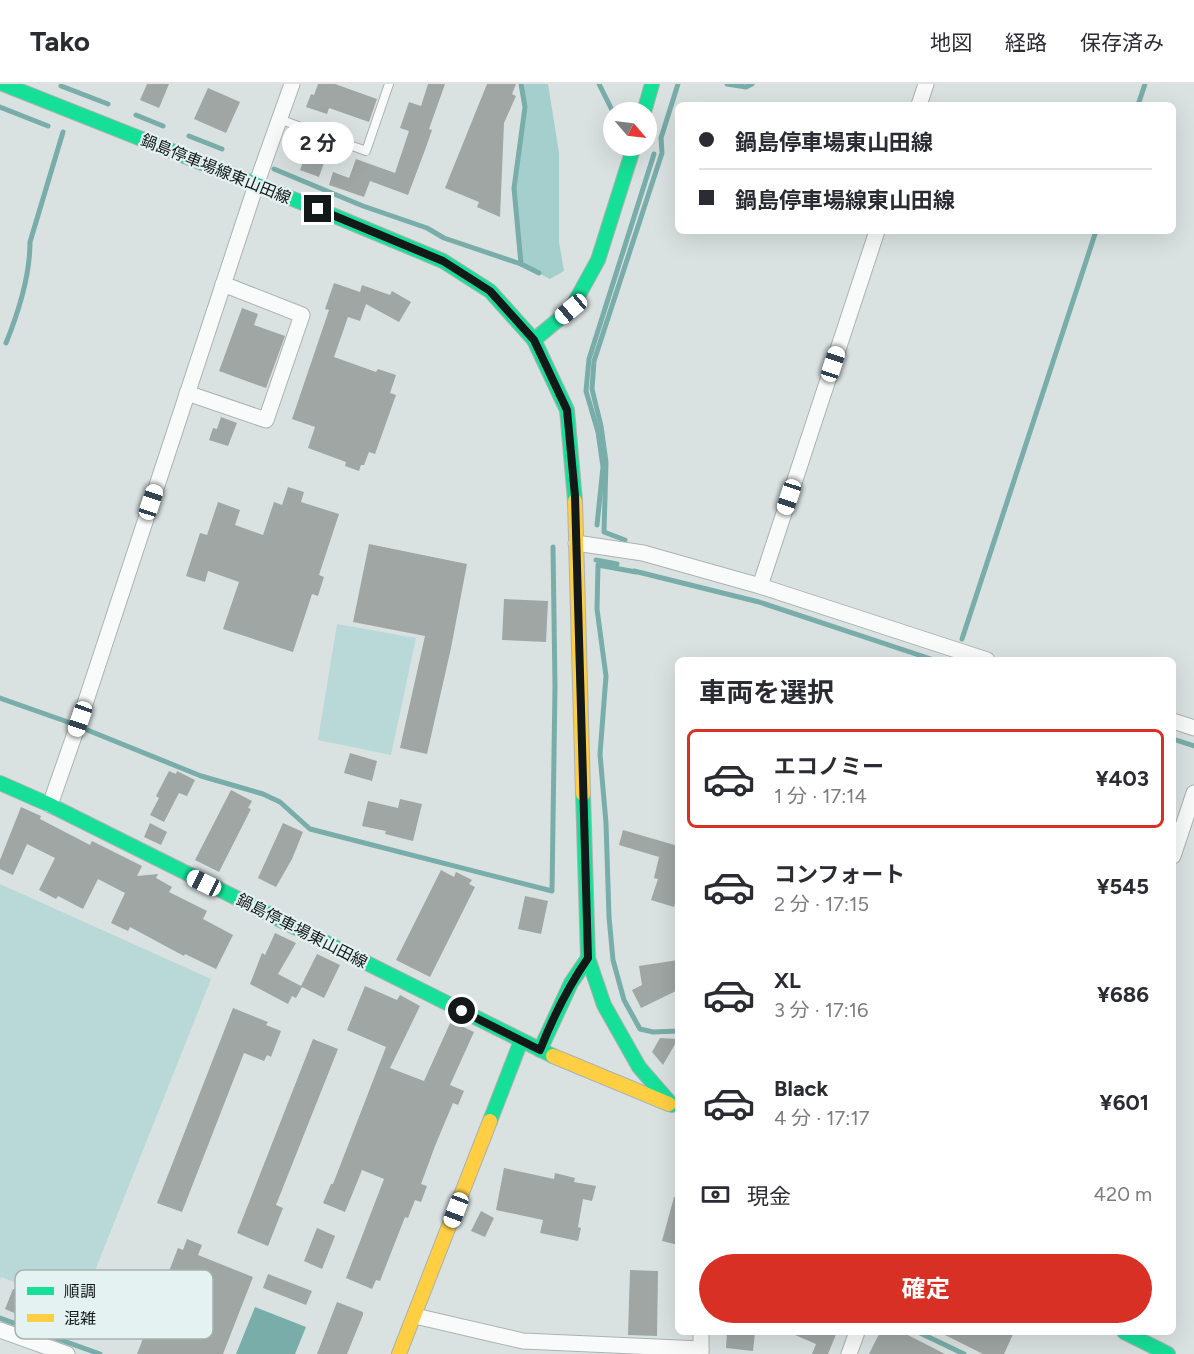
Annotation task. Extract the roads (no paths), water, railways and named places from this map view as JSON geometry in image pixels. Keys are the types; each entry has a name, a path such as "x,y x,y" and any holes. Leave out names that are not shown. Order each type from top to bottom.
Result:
{"main road":[{"name":"鍋島停車場線東山田線","path":"3,84 443,261 490,291 534,340 567,410 575,496 588,958 604,1005 639,1067 675,1107"},
{"path":"647,102 652,84"},
{"path":"534,340 571,309 598,260 631,156"},
{"name":"鍋島停車場東山田線","path":"0,783 540,1050"},
{"path":"540,1050 550,1023 571,983 588,958"},
{"path":"399,1354 521,1041"},
{"name":"鍋島停車場線東山田線","path":"540,1050 675,1107"},
{"path":"1130,1335 1168,1354"}],"street":[{"path":"50,806 256,184 292,84"},
{"path":"920,102 926,84"},
{"path":"760,586 876,234"},
{"path":"187,393 266,420 302,315 223,284"},
{"path":"576,543 643,553 760,586 964,657"},
{"path":"1176,722 1194,728"},
{"path":"1176,847 1194,793"},
{"path":"415,1316 524,1341 701,1351 701,1335"},
{"path":"0,1330 15,1335"},
{"path":"849,1354 856,1335"},
{"path":"26,1339 68,1354"}],"lane":[{"path":"279,119 366,151 389,84"}],"waterway":[{"path":"521,84 525,107 514,188 521,264"},
{"path":"599,84 608,102"},
{"path":"625,540 604,532 606,462 601,426 592,389 594,361 662,153 661,138 678,84"},
{"path":"727,84 746,87 752,84"},
{"path":"1139,102 1145,84"},
{"path":"61,86 108,104"},
{"path":"0,107 48,126"},
{"path":"136,115 163,126"},
{"path":"6,343 23,293 30,242 63,132"},
{"path":"189,136 222,149"},
{"path":"597,525 603,467 598,432 586,391 589,359 653,156"},
{"path":"274,169 363,206 427,228 444,238 521,264 539,273"},
{"path":"962,639 1095,234"},
{"path":"0,698 65,721 201,776 263,794 280,802 310,829 552,891 555,686 553,547"},
{"path":"596,560 617,564"},
{"path":"636,572 598,565 597,609 606,676 600,754 606,823 609,917 613,960 624,1000 640,1029 653,1032 675,1031"},
{"path":"634,571 759,602 925,657"},
{"path":"1176,740 1194,746"},
{"path":"0,1318 15,1323"},
{"path":"924,1335 964,1354"},
{"path":"58,1339 100,1354"}]}
